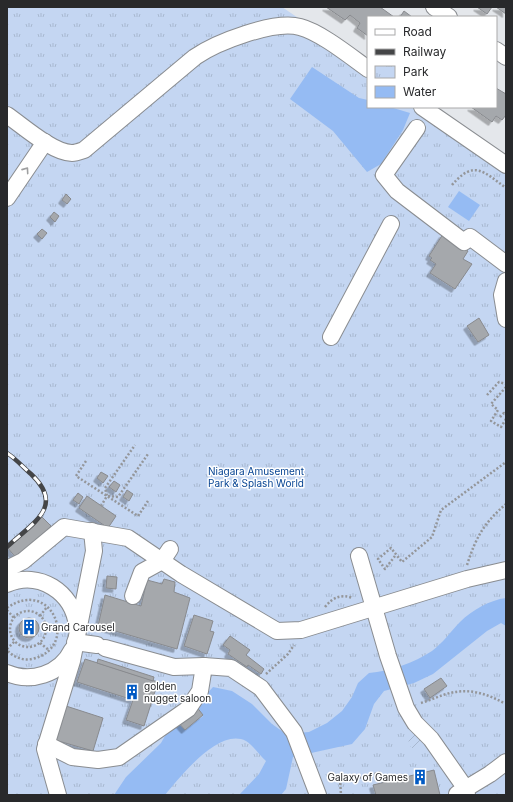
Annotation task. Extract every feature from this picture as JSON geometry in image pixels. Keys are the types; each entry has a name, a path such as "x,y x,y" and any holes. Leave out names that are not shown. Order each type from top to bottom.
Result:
{"street":[{"path":"434,7 447,16"},
{"path":"7,115 46,142 72,153 84,150 195,56 212,46 250,32 286,25 299,26 312,31 367,68"},
{"path":"497,51 506,56"},
{"path":"423,108 506,165"},
{"path":"417,128 384,175 397,191 464,242 470,237 506,264"},
{"path":"7,198 46,142"},
{"path":"331,337 391,224"},
{"path":"506,281 502,295 506,319"},
{"path":"7,569 23,561 64,527 128,538 166,555 181,574 277,631 301,630 462,580 506,570"},
{"path":"7,673 15,676 30,678 45,675 58,667 69,656 75,642 94,550 92,531"},
{"path":"133,596 142,572 166,555"},
{"path":"359,556 388,656 404,703 415,723 431,739 463,793 506,762"},
{"path":"7,584 16,580 33,579 49,584 63,594 73,608 77,625 72,661 45,749 58,795"},
{"path":"75,642 101,646 174,667 204,666 231,668 261,688 294,732 318,795"},
{"path":"46,744 72,757 98,760 119,757 188,709 200,690 204,666"}],"path":[{"path":"452,185 463,173 470,170 481,171 506,188"},
{"path":"486,395 499,382 506,386 491,404 498,410 491,421 501,427 506,419"},
{"path":"500,417 504,413 506,415"},
{"path":"101,506 107,496 105,488 135,445"},
{"path":"107,496 118,497 148,454"},
{"path":"86,461 76,476 138,516 148,501"},
{"path":"394,556 386,569 378,559 391,548 402,562 432,537 441,510 506,462"},
{"path":"462,580 476,540 486,522 506,504"},
{"path":"14,618 7,609 16,602 26,599 35,600 47,607 56,618 58,628 57,637 49,650 39,657 29,659 19,658 7,649 15,641"},
{"path":"40,616 47,607"},
{"path":"26,611 40,616 45,623 46,634 40,642 28,648 22,647 15,641 10,633 10,627 14,618 26,611"},
{"path":"40,642 49,650"},
{"path":"404,703 451,693 470,691 486,694 504,703"},
{"path":"310,776 340,779 358,778 382,772"},
{"path":"340,779 341,795"}],"green space":[{"name":"Niagara Amusement Park & Splash World","path":"7,7 282,7 367,64 367,108 430,108 506,159 506,795 7,795"},
{"path":"416,733 425,744 419,750 414,750 408,744 410,736"}],"water":[{"path":"312,67 359,98 367,100 367,108 393,108 410,113 403,130 381,164 367,172 333,131 290,99"},
{"path":"459,191 480,205 469,221 448,207"},
{"path":"506,598 506,626 501,623 487,631 433,674 414,683 384,691 374,704 365,729 352,744 293,757 286,789 281,795 239,795 259,774 266,761 249,743 235,739 224,741 212,747 190,766 165,795 114,795 126,777 161,743 169,729 177,721 185,730 203,716 196,706 213,687 232,691 252,704 272,724 286,734 309,732 327,723 342,711 352,697 358,683 369,673 402,666 418,659 432,651 440,644 470,613 488,603"}],"building":[{"path":"326,7 380,7 393,16 367,16 367,35 357,28 360,23 350,15 345,20"},
{"path":"477,7 492,7 487,14"},
{"path":"496,7 506,7 506,14"},
{"path":"404,11 411,16 401,16"},
{"path":"497,89 506,94 506,115 502,120 496,116 492,122 472,108 497,108"},
{"path":"66,194 71,199 67,204 62,200"},
{"path":"54,212 59,216 55,222 50,217"},
{"path":"42,229 47,233 42,239 37,234"},
{"path":"443,234 468,251 463,259 472,264 455,289 430,273 436,264 430,260 432,258 429,256"},
{"path":"479,318 489,335 478,342 467,326"},
{"path":"101,472 108,476 103,483 97,478"},
{"path":"114,481 120,485 116,492 109,487"},
{"path":"127,490 133,494 129,501 123,497"},
{"path":"78,493 83,497 79,504 73,500"},
{"path":"87,496 116,516 108,528 79,508"},
{"path":"40,515 51,526 17,559 7,547"},
{"path":"107,576 117,577 116,589 106,588"},
{"path":"164,579 175,582 174,592 190,598 177,649 98,626 105,595 141,606 147,580 162,584"},
{"path":"194,615 213,621 210,631 214,632 207,654 184,646"},
{"name":"Grand Carousel","path":"25,618 33,618 39,624 39,632 33,638 25,638 19,632 19,624"},
{"path":"230,636 250,650 246,655 264,669 261,674 248,665 247,667 228,654 230,650 223,645"},
{"name":"golden nugget saloon","path":"85,659 158,682 144,726 126,720 133,700 77,682"},
{"path":"98,659 154,677 153,681 97,663"},
{"path":"441,678 447,686 430,698 424,689"},
{"path":"66,706 103,718 93,751 55,740"},
{"path":"196,706 203,715 185,730 177,721"},
{"name":"Galaxy of Games","path":"434,770 440,795 376,795 373,785"}],"railway":[{"path":"7,453 31,474 41,486 46,496 42,514 7,547"}],"place":[{"name":"Grand Carousel","path":"29,627"},
{"name":"golden nugget saloon","path":"132,692"},
{"name":"Galaxy of Games","path":"420,777"}]}
